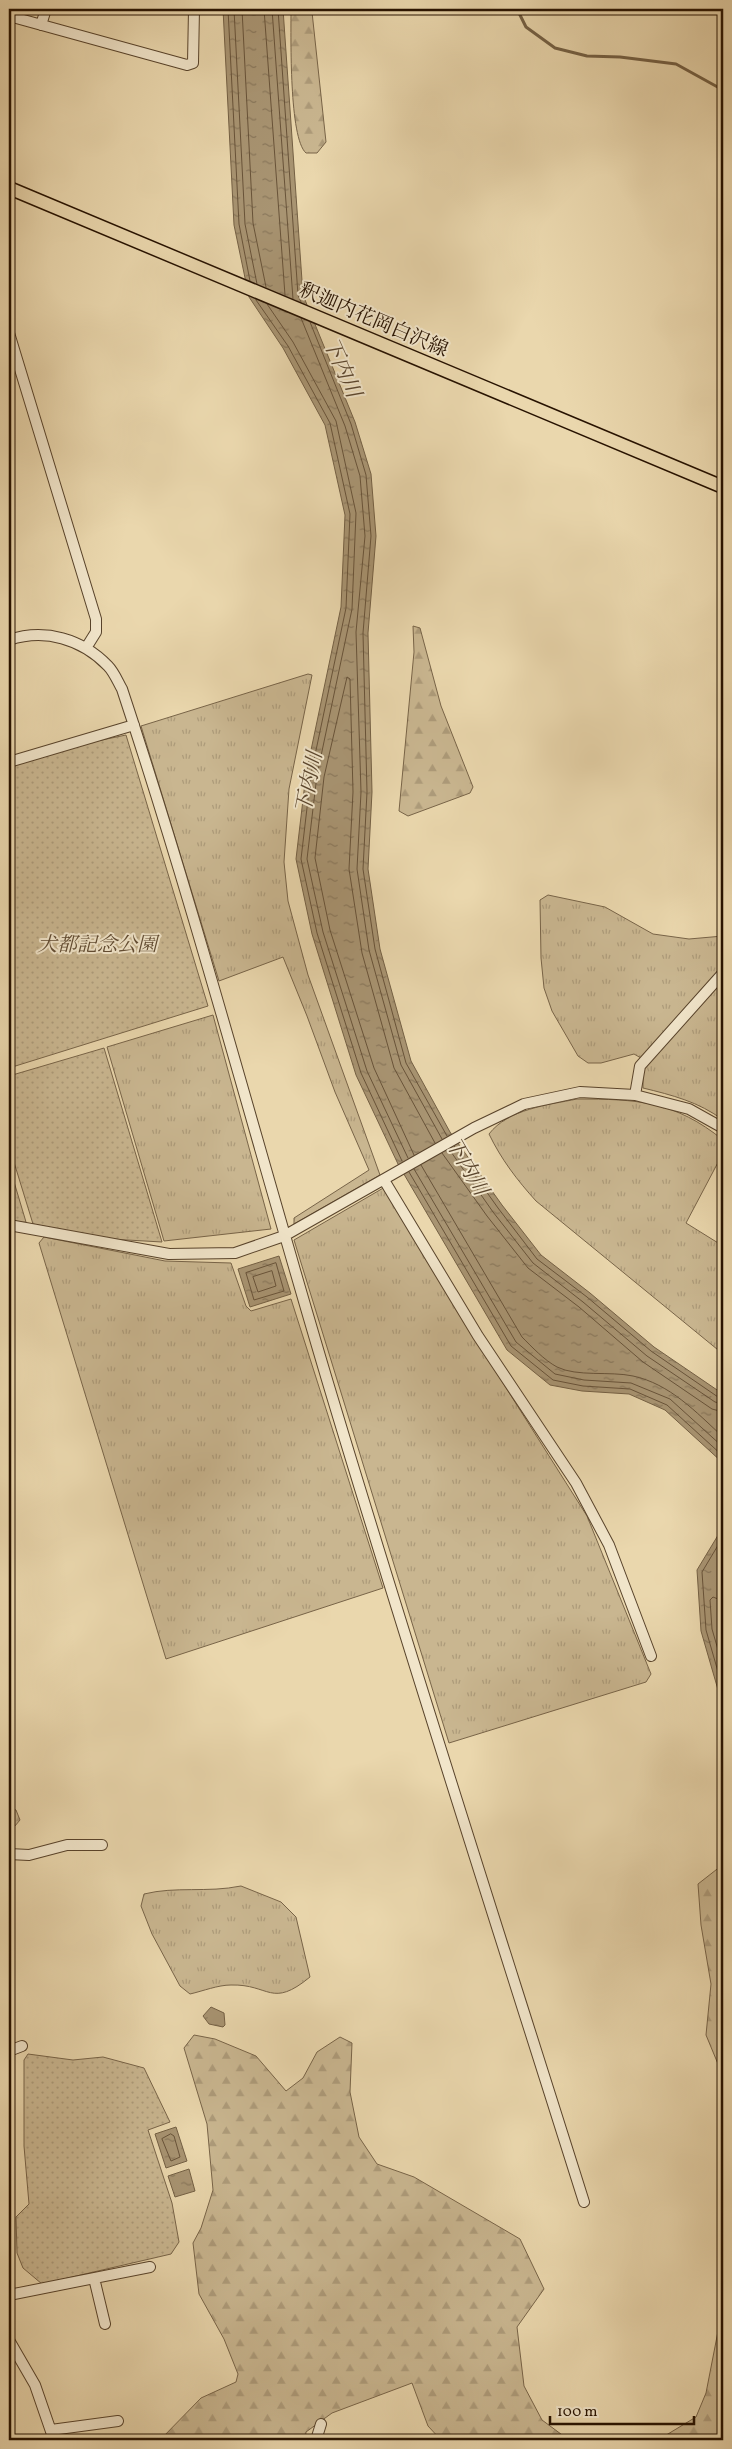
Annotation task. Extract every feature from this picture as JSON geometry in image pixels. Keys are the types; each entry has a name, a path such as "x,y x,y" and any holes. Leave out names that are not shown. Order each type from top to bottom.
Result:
{"main road":[{"name":"釈迦内花岡白沢線","path":"9,188 723,487"}],"street":[{"path":"42,25 46,9"},
{"path":"9,16 187,66 193,63 194,9"},
{"path":"9,333 96,619 96,632 86,648"},
{"path":"9,640 44,635 70,640 86,648 110,668 122,690 219,1005 284,1236 360,1490 584,2202"},
{"path":"9,762 134,724"},
{"path":"635,1094 640,1066 723,974"},
{"path":"9,1225 169,1254 235,1253 284,1236 474,1128 524,1104 580,1092 635,1094 689,1109 723,1128"},
{"path":"384,1180 478,1336 576,1483 609,1545 651,1656"},
{"path":"9,1854 29,1855 67,1845 102,1845"},
{"path":"9,2051 22,2046"},
{"path":"9,2295 150,2267"},
{"path":"94,2278 105,2324"},
{"path":"9,2340 36,2385 53,2435 118,2421"},
{"path":"316,2440 321,2424"}],"green space":[{"path":"294,9 309,9 312,12 326,142 317,153 306,153 300,144 296,128 291,63 291,11"},
{"path":"413,626 420,628 441,706 473,787 470,793 408,816 399,811 414,652"},
{"path":"308,674 312,675 289,789 284,862 288,901 308,975 380,1175 294,1224 294,1218 369,1170 335,1092 283,957 219,981 141,726"},
{"name":"犬都記念公園","path":"126,735 208,1006 9,1068 9,765 68,747"},
{"path":"548,895 605,907 653,934 689,939 723,936 723,968 641,1058 634,1054 601,1063 588,1063 578,1056 552,1011 544,988 541,958 540,900"},
{"path":"723,981 723,1120 704,1108 675,1096 643,1088 643,1073 645,1066"},
{"path":"213,1015 271,1229 164,1241 107,1047"},
{"path":"104,1048 162,1242 110,1239 33,1224 9,1146 9,1076"},
{"path":"577,1099 637,1102 672,1110 705,1127 723,1140 723,1153 686,1223 723,1246 723,1354 536,1201 510,1169 489,1134 507,1119 529,1109"},
{"path":"9,1165 26,1222 9,1221"},
{"path":"385,1187 484,1353 587,1516 651,1674 646,1682 449,1743 294,1240"},
{"path":"44,1237 165,1261 231,1263 246,1306 251,1311 291,1299 383,1588 166,1659 39,1243"},
{"path":"9,1807 16,1810 20,1820 9,1833"},
{"path":"721,1866 723,1867 723,2076 706,2035 711,1984 701,1925 698,1884"},
{"path":"241,1886 281,1902 296,1917 310,1977 287,1992 270,1993 244,1986 226,1985 190,1994 180,1986 152,1934 141,1906 144,1894 168,1890 216,1889"},
{"path":"194,2035 215,2039 256,2056 286,2091 303,2078 317,2052 340,2037 352,2043 350,2092 359,2137 377,2164 414,2177 520,2239 544,2289 517,2327 524,2386 542,2420 569,2440 441,2440 428,2426 412,2383 332,2413 306,2432 305,2440 160,2440 201,2398 236,2382 238,2374 224,2339 199,2294 193,2243 201,2228 213,2190 207,2124 184,2048"},
{"path":"28,2054 73,2060 103,2057 144,2068 170,2122 148,2130 172,2203 179,2242 171,2254 42,2284 23,2268 17,2253 16,2217 29,2204 24,2146 24,2060"},
{"path":"723,2238 723,2440 658,2440 696,2417 706,2393 720,2321"}],"water":[{"name":"下内川","path":"223,9 283,9 303,295 355,422 371,474 376,536 368,633 372,792 368,869 380,949 411,1061 450,1132 502,1205 541,1255 654,1347 723,1394 723,1463 665,1410 629,1394 582,1391 550,1385 507,1350 398,1164 356,1075 312,934 296,859 306,774 341,607 345,515 325,425 283,348 249,297 234,225"},
{"path":"279,1256 291,1294 250,1307 238,1269"},
{"path":"723,1527 723,1571 720,1586 723,1596 723,1707 701,1631 697,1570"},
{"path":"211,2007 224,2013 225,2025 223,2027 209,2024 203,2016"},
{"path":"176,2127 187,2161 166,2168 155,2134"},
{"path":"189,2169 195,2191 175,2197 168,2176"}],"waterway":[{"path":"517,9 526,27 555,48 587,56 620,57 676,64 723,90"}]}
